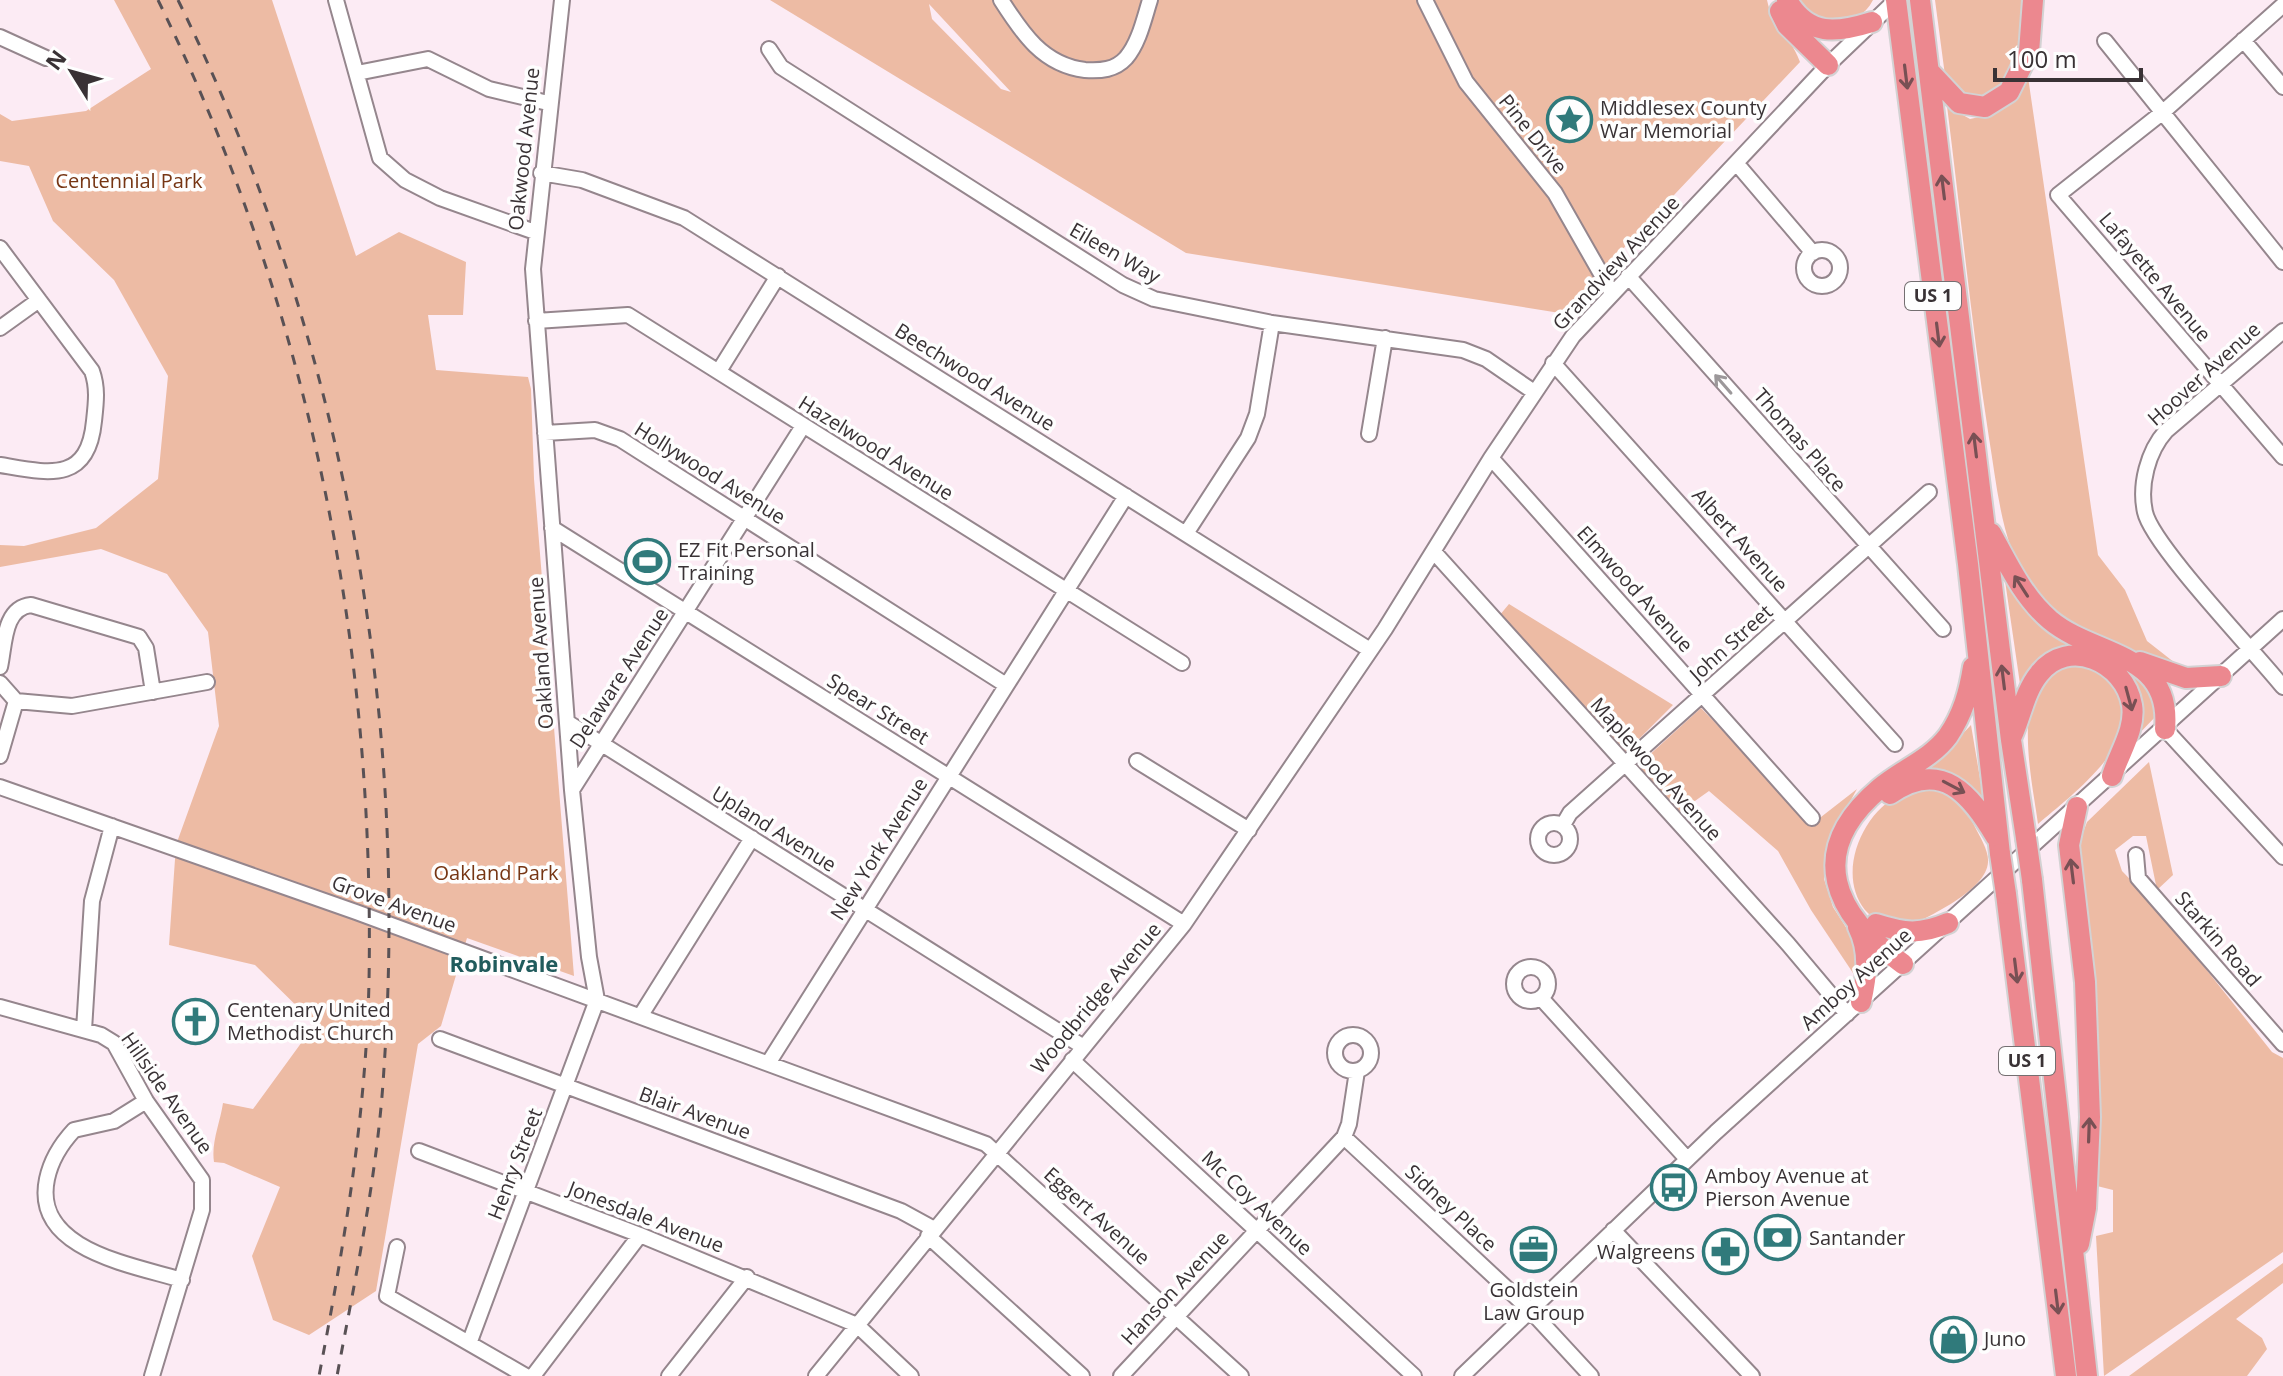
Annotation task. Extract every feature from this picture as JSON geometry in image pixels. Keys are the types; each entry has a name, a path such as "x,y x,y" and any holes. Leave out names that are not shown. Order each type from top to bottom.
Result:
{"highway":[{"path":"1776,0 1787,25 1828,65"},
{"path":"1787,0 1801,20 1827,32 1840,32 1872,22"},
{"name":"US 1","path":"1896,0 2066,1376"},
{"name":"US 1","path":"1920,0 2011,740 2032,880 2087,1376"},
{"path":"1929,71 1959,103 1985,107 2009,92 2029,52 2033,0"},
{"path":"1985,523 2029,598 2070,634 2186,678 2221,676"},
{"path":"1854,1008 1865,984 1865,941 1838,893 1834,872 1845,832 1876,791 1946,738 1968,696 1977,643"},
{"path":"2011,740 2038,674 2062,658 2093,658 2118,675 2133,707 2130,730 2112,776"},
{"path":"2136,661 2163,699 2165,729"},
{"path":"1906,962 1876,924 1858,908 1848,889 1846,872 1850,844 1882,799 1904,784 1927,779 1945,781 1965,792 1999,848"},
{"path":"2075,1267 2086,1208 2090,1117 2087,1013 2069,845 2077,807"},
{"path":"1855,919 1906,962"},
{"path":"1876,924 1915,933 1948,923"}],"street":[{"path":"336,0 373,141 390,168 440,198 535,232"},
{"name":"Oakwood Avenue","path":"535,303 535,232 562,0"},
{"path":"1001,0 1039,50 1065,66 1095,71 1115,67 1130,52 1150,0"},
{"name":"Pine Drive","path":"1425,0 1466,82 1555,193 1612,293"},
{"name":"Grandview Avenue","path":"1385,629 1553,363 1628,276 1828,65 1896,0"},
{"path":"2163,112 2283,5"},
{"path":"0,37 46,58"},
{"path":"2243,40 2283,87"},
{"path":"2105,41 2283,262"},
{"name":"Eileen Way","path":"769,49 781,67 1123,285 1154,299 1272,323 1463,350 1486,359 1534,392"},
{"path":"357,73 428,59 489,89 548,103"},
{"name":"Lafayette Avenue","path":"2163,112 2058,195 2283,457"},
{"path":"1737,164 1813,253"},
{"name":"Beechwood Avenue","path":"541,173 582,180 670,211 1187,532 1370,650"},
{"path":"0,248 92,371 96,387 88,450 68,469 56,472 0,465"},
{"path":"719,371 778,276"},
{"name":"Thomas Place","path":"1628,276 1943,629"},
{"path":"0,328 39,300"},
{"name":"Oakland Avenue","path":"535,303 572,790 589,957 597,1000"},
{"name":"Hazelwood Avenue","path":"536,321 628,315 1182,663"},
{"path":"1187,532 1248,438 1257,414 1272,323"},
{"name":"Hoover Avenue","path":"2283,331 2219,383 2158,440 2143,484 2145,514 2162,544 2283,687"},
{"path":"1369,434 1385,338"},
{"name":"Albert Avenue","path":"1553,363 1895,744"},
{"name":"Delaware Avenue","path":"572,790 803,426"},
{"name":"Hollywood Avenue","path":"545,433 582,429 608,433 1006,685"},
{"name":"Elmwood Avenue","path":"1491,458 1812,818"},
{"name":"John Street","path":"1563,825 1570,813 1929,492"},
{"name":"New York Avenue","path":"769,1062 1126,496"},
{"name":"Spear Street","path":"552,528 1184,924"},
{"name":"Maplewood Avenue","path":"1434,552 1626,765 1854,1008"},
{"path":"0,667 10,618 19,607 31,605 139,637 146,648 153,692"},
{"name":"Amboy Avenue","path":"1462,1376 1687,1159 2283,619"},
{"name":"Woodbridge Avenue","path":"816,1376 996,1151 1184,924 1385,629"},
{"path":"0,683 16,701 72,706 207,682"},
{"path":"0,756 16,701"},
{"name":"Upland Avenue","path":"567,722 1082,1046"},
{"path":"2165,729 2283,857"},
{"path":"1137,761 1249,830"},
{"name":"Grove Avenue","path":"0,787 641,1015 996,1151"},
{"path":"84,1030 92,901 112,826"},
{"path":"641,1015 752,838"},
{"name":"Starkin Road","path":"2136,855 2138,878 2283,1044"},
{"path":"1541,998 1687,1159"},
{"name":"Henry Street","path":"470,1341 597,1000"},
{"name":"Hillside Avenue","path":"0,1007 84,1030 114,1043 146,1101 202,1180 202,1210 152,1376"},
{"name":"Blair Avenue","path":"440,1039 901,1211 931,1232 1082,1376"},
{"name":"Mc Coy Avenue","path":"1072,1060 1414,1376"},
{"path":"1344,1137 1357,1071"},
{"path":"146,1101 114,1121 74,1130 50,1166 44,1192 49,1212 60,1230 74,1240 95,1253 182,1280"},
{"name":"Hanson Avenue","path":"1121,1376 1344,1137"},
{"name":"Sidney Place","path":"1344,1137 1530,1310 1591,1376"},
{"name":"Jonesdale Avenue","path":"419,1151 747,1277 857,1325 911,1376"},
{"name":"Eggert Avenue","path":"996,1151 1241,1376"},
{"path":"1613,1230 1752,1376"},
{"path":"533,1376 640,1235"},
{"path":"397,1247 387,1296 470,1341 526,1376"},
{"path":"669,1376 747,1277"}],"green space":[{"path":"114,0 272,0 356,256 399,232 466,262 463,315 428,315 436,370 528,377 531,389 534,479 574,976 467,938 441,1026 418,1044 376,1291 309,1335 273,1320 252,1256 280,1187 224,1163 214,1162 213,1155 223,1103 253,1109 315,1024 255,965 169,945 176,845 219,726 208,632 167,574 101,549 0,567 0,545 24,546 96,528 158,479 168,376 114,280 53,221 29,166 0,161 0,114 12,121 86,111 151,69"},
{"path":"770,0 1767,0 1774,19 1800,62 1586,288 1566,314 1186,253","holes":["929,4 1011,92 1001,89 932,19"]},
{"path":"1798,0 1873,0 1857,17 1835,24 1814,18"},
{"path":"1935,0 2027,0 2029,22 2012,75 1985,104 1960,96 1946,83"},
{"path":"2028,77 2098,555 2125,590 2147,641 2184,670 2119,649 2058,617 2028,584 2006,532 1983,397 1947,106 1970,119 1997,113"},
{"path":"2003,567 2087,650 2049,655 2020,684"},
{"path":"1509,604 1673,705 1625,753 1499,616"},
{"path":"2108,658 2141,679 2151,693 2158,714 2133,740"},
{"path":"2067,662 2104,672 2116,687 2122,697 2125,715 2122,733 2099,768 2038,824 2028,746 2031,706 2036,688 2046,675"},
{"path":"1701,708 1812,824 1857,789 1829,840 1824,879 1833,907 1854,940 1857,979 1811,910 1778,851 1709,791 1678,813 1635,768"},
{"path":"1971,725 1985,808 1907,777 1948,749"},
{"path":"2149,762 2173,875 2157,890 2146,836 2133,836 2115,850 2122,871 2154,904 2272,1052 2283,1058 2283,1252 2104,1376 2096,1236 2113,1232 2113,1190 2097,1186 2078,846 2087,822"},
{"path":"1932,787 1946,793 1963,807 1984,844 1988,862 1978,883 1967,893 1904,928 1878,919 1865,910 1853,879 1853,862 1865,829 1887,803 1905,793"},
{"path":"2283,1263 2283,1283 2236,1319 2262,1338 2267,1349 2247,1376 2129,1376"}],"railway":[{"path":"158,0 211,117 256,236 293,356 322,478 345,602 360,727 368,854 367,1032 352,1180 319,1376"},
{"path":"178,0 234,126 282,254 321,386 351,520 373,656 385,793 389,930 384,1068 372,1184 337,1376"}],"place":[{"name":"Middlesex County War Memorial","path":"1569,119"},
{"name":"EZ Fit Personal Training","path":"647,562"},
{"name":"Centenary United Methodist Church","path":"196,1022"},
{"name":"Amboy Avenue at Pierson Avenue","path":"1674,1188"},
{"name":"Santander","path":"1778,1238"},
{"name":"Goldstein Law Group","path":"1534,1250"},
{"name":"Walgreens","path":"1726,1252"},
{"name":"Juno","path":"1953,1339"}],"district":[{"name":"Robinvale","path":"504,964"}],"park label":[{"name":"Centennial Park","path":"129,181"},
{"name":"Oakland Park","path":"496,873"}]}
